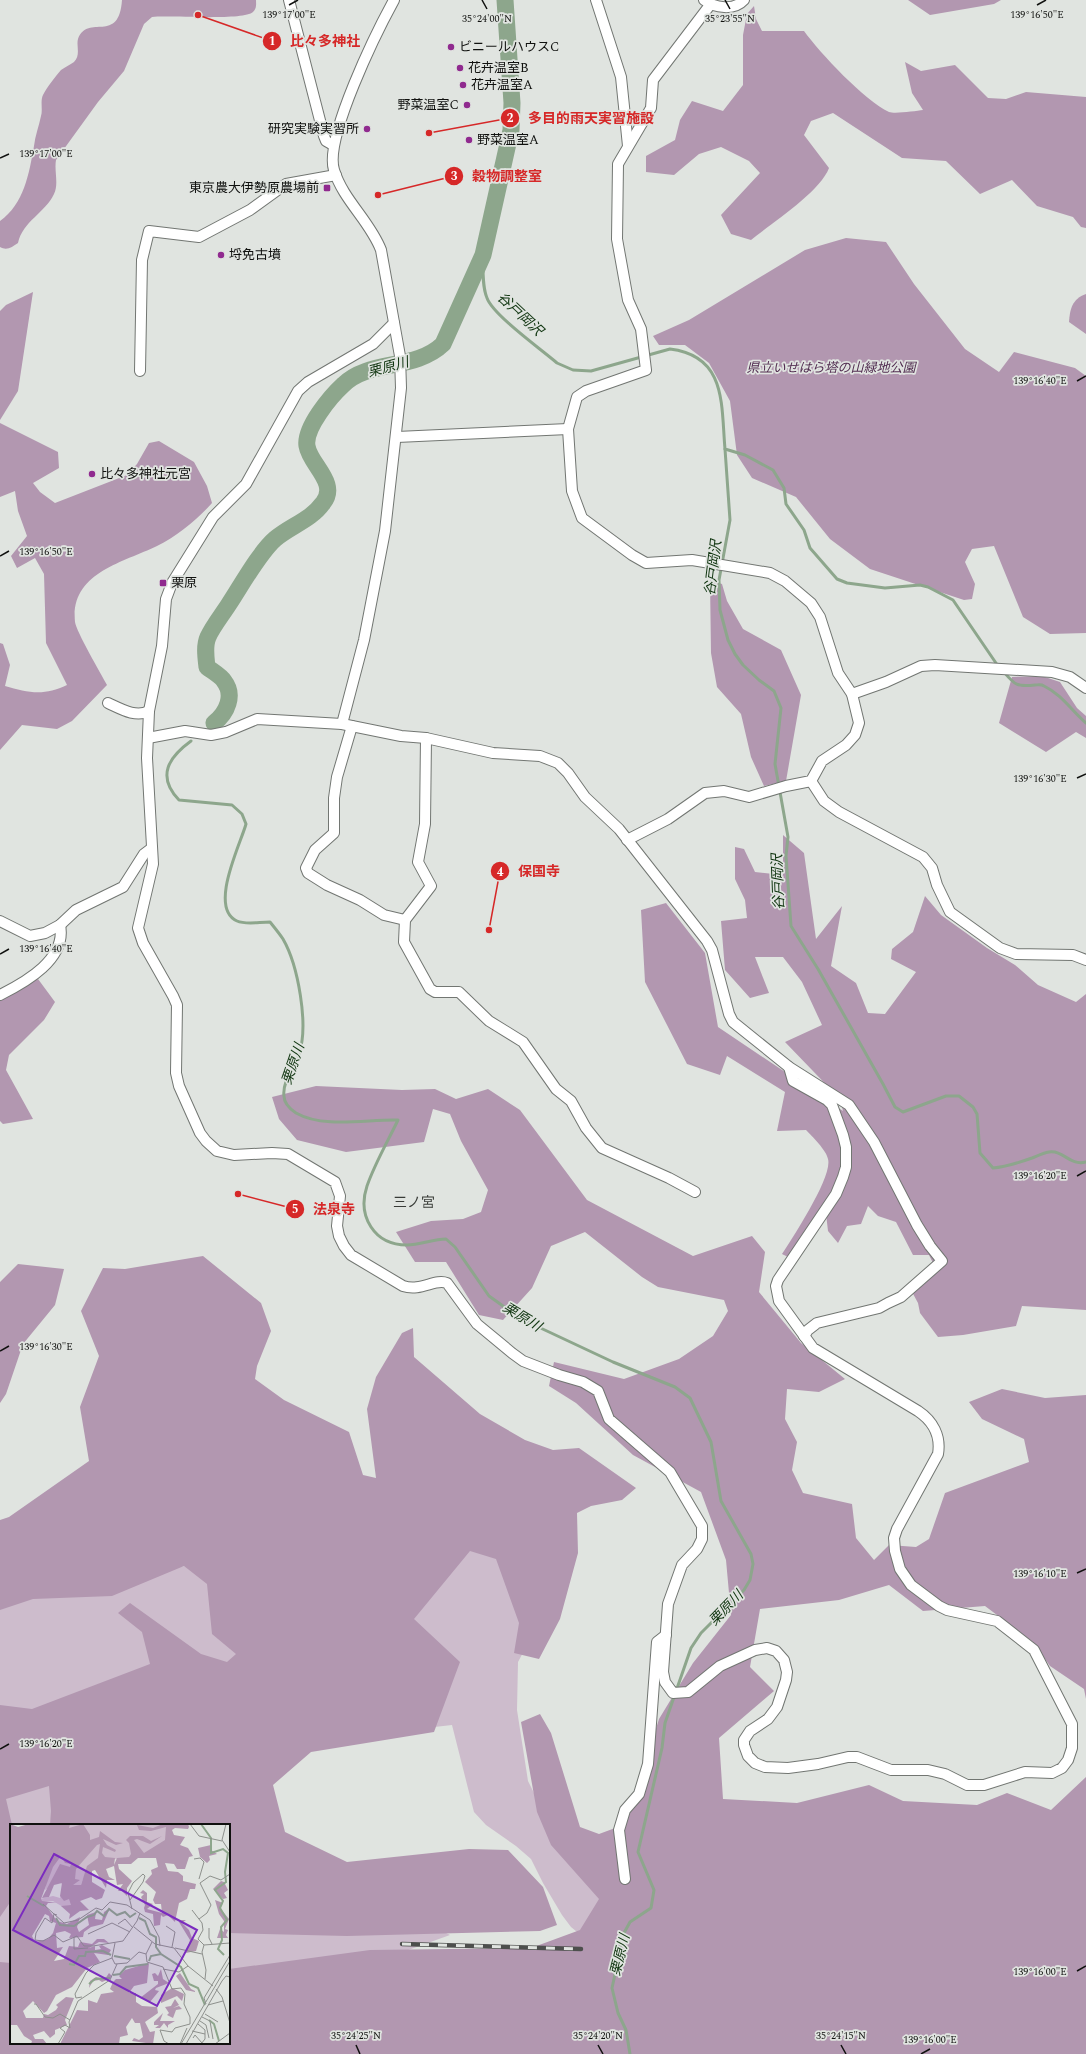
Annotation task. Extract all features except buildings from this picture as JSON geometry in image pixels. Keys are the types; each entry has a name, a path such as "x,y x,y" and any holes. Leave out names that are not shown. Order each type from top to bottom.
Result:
{"street":[{"path":"289,0 324,136 326,141 334,145"},
{"path":"394,0 378,30 351,93 334,145 332,162 342,190 376,235 381,250 400,356 401,374 396,437 385,531 337,777 334,798 334,833 315,850 306,868 308,873 327,885 360,900 384,915 405,920"},
{"path":"596,0 621,77 628,146"},
{"path":"627,840 668,819 705,793 724,791 749,797 786,786 811,781 822,761 846,744 858,730 858,716 852,694 838,673 820,617 811,603 785,581 770,573 692,560 646,563 632,555 582,518 572,491 568,430 580,394 646,370 641,329 628,300 617,239 618,164 651,108 653,80 707,2 732,7 741,4 744,0"},
{"path":"140,371 142,260 149,231 199,237 250,210 286,184 336,175"},
{"path":"394,323 373,344 302,386 246,484 213,516 172,583 166,599 162,646 149,711 147,758 153,864 150,884 139,916 138,928 143,943 174,996 177,1005 176,1073 179,1086 200,1133 211,1146 223,1153 234,1155 272,1153 288,1154 335,1182 340,1196 337,1226 339,1236 351,1255 410,1288 424,1287 436,1282 447,1283 477,1324 523,1361 583,1382 598,1391 609,1419 670,1472 702,1526 702,1539 697,1549 682,1566 668,1604 663,1672 666,1682 678,1693 693,1689 720,1666 755,1650 767,1648 780,1655 786,1666 787,1672 779,1703 768,1719 750,1731 744,1740 745,1750 748,1756 755,1763 765,1767 788,1768 818,1764 848,1757 857,1757 891,1770 928,1770 945,1774 967,1785 984,1786 1024,1772 1052,1773 1062,1768 1068,1760 1072,1748 1072,1724 1034,1650 997,1621 947,1610 939,1606 911,1585 900,1569 894,1551 894,1538 897,1529 938,1454 938,1438 931,1423 927,1417 918,1411 813,1348 779,1301 776,1286 778,1280 840,1186 846,1167 846,1147 832,1105 827,1100 793,1081 789,1067"},
{"path":"396,437 568,430"},
{"path":"852,694 886,682 909,670 921,666 936,665 1052,672 1070,677 1086,688"},
{"path":"108,703 129,712 143,714 149,711"},
{"path":"148,738 184,731 211,736 226,732 257,719 347,725 402,736 426,738 494,753 540,756 558,763 568,772 585,797 627,840 710,945 729,1014 733,1022 789,1067 845,1101 854,1111 874,1142 917,1225 930,1246 942,1261 901,1297 879,1308 816,1323 804,1336"},
{"path":"426,738 425,824 418,862 431,886 405,920 404,942 430,989 435,992 459,992 489,1021 523,1042 556,1088 571,1101 586,1128 602,1148 670,1178 695,1192"},
{"path":"811,781 824,801 839,812 923,857 932,868 937,885 950,912 1000,948 1016,954 1073,955 1086,960"},
{"path":"0,921 30,936 46,934 60,925 76,910 123,887 144,854 152,848"},
{"path":"0,994 20,985 46,963 59,948 62,934 60,925"},
{"path":"625,1879 618,1830 625,1810 639,1794 648,1764 657,1642 666,1635"}],"shaded area":[{"path":"480,1518 534,1632 518,1662 517,1710 528,1781 551,1827 605,1898 582,1936 571,1927 543,1883 531,1859 516,1846 486,1825 474,1812 452,1725 311,1741 265,1781 261,1838 450,1935 297,1990 230,2041 230,1824 10,1824 10,2029 0,2014 0,1596"}],"green space":[{"path":"122,0 256,0 256,4 253,12 247,15 221,17 152,17 144,24 124,71 98,102 56,160 56,186 50,201 24,229 18,243 7,249 0,247 0,221 15,206 27,178 35,138 42,114 43,95 61,70 74,62 76,59 78,53 78,39 83,32 89,28 109,25 115,21 120,14"},
{"path":"908,0 1001,0 994,4 930,15"},
{"path":"754,6 756,19 762,31 804,31 844,76 868,98 892,113 923,110 912,93 905,62 921,71 955,65 988,98 1006,99 1026,92 1086,97 1086,228 1081,227 1073,217 1037,206 1012,180 980,194 946,161 902,158 833,113 811,121 804,135 829,168 816,187 794,207 751,240 731,234 721,215 760,173 749,161 721,147 699,154 674,175 646,172 646,156 675,140 680,120 692,101 723,111 743,85 743,35 747,14"},
{"name":"県立いせはら塔の山緑地公園","path":"846,238 886,242 914,284 965,349 999,372 1014,352 1075,368 1086,376 1086,633 1050,634 1023,617 994,546 972,549 965,562 975,584 972,599 964,600 870,569 830,539 796,497 752,478 737,455 730,401 709,363 685,345 659,345 653,336 689,320 805,250"},
{"path":"33,292 18,391 0,420 0,311 6,305"},
{"path":"1086,294 1086,334 1069,322 1073,305 1081,296"},
{"path":"0,423 58,452 59,468 33,483 40,492 55,503 127,475 137,464 149,443 159,441 194,462 207,486 212,503 193,521 172,537 157,546 114,565 101,572 90,581 81,592 76,605 75,622 84,643 107,685 72,721 57,729 22,725 0,750 0,643 3,644 10,665 5,686 29,692 44,692 67,685 46,643 44,574 35,558 17,568 11,556 27,536 18,511 15,491 0,497"},
{"path":"710,580 722,584 727,601 743,629 781,650 801,695 786,781 764,786 751,757 741,714 717,687 711,653"},
{"path":"1042,676 1060,682 1077,708 1086,716 1086,738 1076,732 1046,752 999,723 1012,677"},
{"path":"783,835 804,853 816,939 842,906 831,966 856,983 868,1013 885,1014 916,972 891,959 892,949 913,932 925,896 941,915 987,948 1015,965 1038,985 1076,1002 1086,994 1086,1310 1022,1306 1016,1326 963,1335 938,1337 920,1313 918,1303 911,1290 935,1267 929,1255 913,1255 896,1222 878,1216 868,1206 861,1224 847,1226 838,1243 828,1231 825,1205 788,1257 782,1254 819,1192 828,1167 827,1156 819,1144 806,1130 777,1131 785,1092 727,1056 720,1075 687,1064 645,982 641,910 666,903 705,953 718,1027 843,1111 840,1099 785,1042 822,1025 802,982 783,957 755,957 769,993 750,998 725,970 721,921 747,918 745,900 735,879 735,847 744,849 755,872 783,875"},
{"path":"38,979 55,1002 44,1020 9,1055 6,1070 33,1119 3,1124 0,1121 0,999"},
{"path":"316,1086 402,1090 435,1089 456,1099 488,1089 520,1110 587,1200 693,1256 752,1236 765,1252 759,1292 801,1343 845,1379 819,1392 787,1389 785,1419 797,1442 792,1470 803,1493 852,1504 856,1538 874,1560 889,1545 916,1547 929,1539 945,1493 1029,1462 1024,1439 982,1419 969,1402 1002,1389 1045,1398 1086,1395 1086,1699 1084,1689 1050,1666 1033,1642 985,1606 923,1611 889,1585 839,1600 760,1609 750,1667 774,1691 719,1738 723,1799 797,1803 869,1785 903,1801 977,1805 1007,1793 1051,1810 1086,1777 1086,2054 0,2054 0,1962 10,1963 10,2044 230,2044 230,1969 370,1950 531,1948 580,1930 599,1899 551,1845 537,1812 521,1722 540,1714 551,1733 580,1827 599,1834 626,1824 659,1719 693,1663 731,1615 726,1560 701,1492 633,1455 576,1403 549,1386 554,1362 624,1379 679,1359 713,1336 728,1311 724,1300 658,1287 642,1277 585,1232 551,1246 532,1288 503,1320 479,1315 446,1262 415,1262 396,1232 431,1221 463,1219 481,1212 488,1190 461,1141 450,1114 433,1109 424,1142 346,1152 297,1140 279,1119 272,1097"},
{"path":"203,1256 261,1303 271,1331 257,1366 255,1379 284,1400 349,1432 363,1475 376,1478 367,1409 376,1377 402,1333 413,1328 414,1357 480,1414 525,1440 553,1450 579,1448 636,1488 622,1500 591,1506 577,1513 578,1553 560,1619 539,1659 514,1653 519,1623 496,1559 470,1551 414,1619 460,1662 434,1732 311,1752 273,1785 285,1832 347,1862 469,1849 508,1850 543,1887 557,1925 540,1931 347,1936 230,1933 230,1824 50,1824 51,1811 49,1786 6,1799 12,1824 10,1824 10,1902 0,1917 0,1705 32,1709 150,1664 142,1632 118,1613 130,1603 201,1654 227,1662 236,1654 212,1634 207,1584 184,1566 112,1596 33,1599 0,1610 0,1520 9,1517 89,1461 80,1407 99,1356 81,1311 103,1268 125,1269"},
{"path":"18,1264 64,1269 55,1305 23,1344 6,1394 0,1403 0,1282"}],"waterway":[{"name":"栗原川","path":"214,723 226,709 229,692 223,679 207,667 206,648 208,637 250,570 269,545 281,534 313,514 327,496 328,488 326,481 309,453 307,446 307,439 310,430 319,413 343,385 354,377 366,371 419,358 432,352 443,344 483,255 511,130 512,103 505,0"},
{"name":"谷戸岡沢","path":"483,255 484,288 491,305 508,323 557,363 573,370 591,371 670,349 689,354 702,361 711,372 717,385 721,400 725,449 745,455 773,470 784,488 786,504 804,530 810,548 837,579 847,583 885,588 920,585 928,587 953,600 998,666"},
{"name":"谷戸岡沢","path":"725,449 730,520 719,580 720,610 728,640 735,654 743,665 759,680 774,691 781,708 775,764 788,837 786,856 791,926 818,969 895,1107 903,1112 946,1096 959,1096 973,1107 977,1114 980,1153 993,1168 1003,1167 1049,1152 1059,1153 1075,1162 1086,1162"},
{"path":"1003,671 1016,684 1024,686 1043,685 1050,689 1056,693 1086,723"},
{"name":"栗原川","path":"191,741 171,760 167,775 168,783 179,800 232,805 242,814 246,824 229,875 225,903 229,914 237,921 248,923 270,922 283,939 297,979 302,1012 302,1042 299,1054 285,1085 284,1099 286,1103 296,1113 307,1118 320,1121 346,1122 398,1120 370,1177 364,1197 364,1208 371,1227 385,1240 395,1244 412,1245 446,1239 455,1247 489,1296 503,1306 532,1324 613,1362 675,1387 690,1398 711,1442 721,1501 751,1554 753,1564 750,1580 744,1590 701,1633 691,1648 665,1723 662,1748 638,1852 654,1890 651,1908 630,1922 624,1933 612,1988 618,2013 626,2030 630,2054"}],"railway":[{"path":"402,1944 581,1949"}],"place":[{"name":"比々多神社","path":"198,15"},
{"name":"ビニールハウスC","path":"451,47"},
{"name":"花卉温室B","path":"460,68"},
{"name":"花卉温室A","path":"463,85"},
{"name":"野菜温室C","path":"467,105"},
{"name":"研究実験実習所","path":"367,129"},
{"name":"多目的雨天実習施設","path":"429,133"},
{"name":"野菜温室A","path":"469,140"},
{"name":"東京農大伊勢原農場前","path":"327,188"},
{"name":"穀物調整室","path":"378,195"},
{"name":"埒免古墳","path":"221,255"},
{"name":"比々多神社元宮","path":"92,474"},
{"name":"栗原","path":"163,583"},
{"name":"保国寺","path":"489,930"},
{"name":"法泉寺","path":"238,1194"}],"district":[{"name":"三ノ宮","path":"414,1202"}]}
